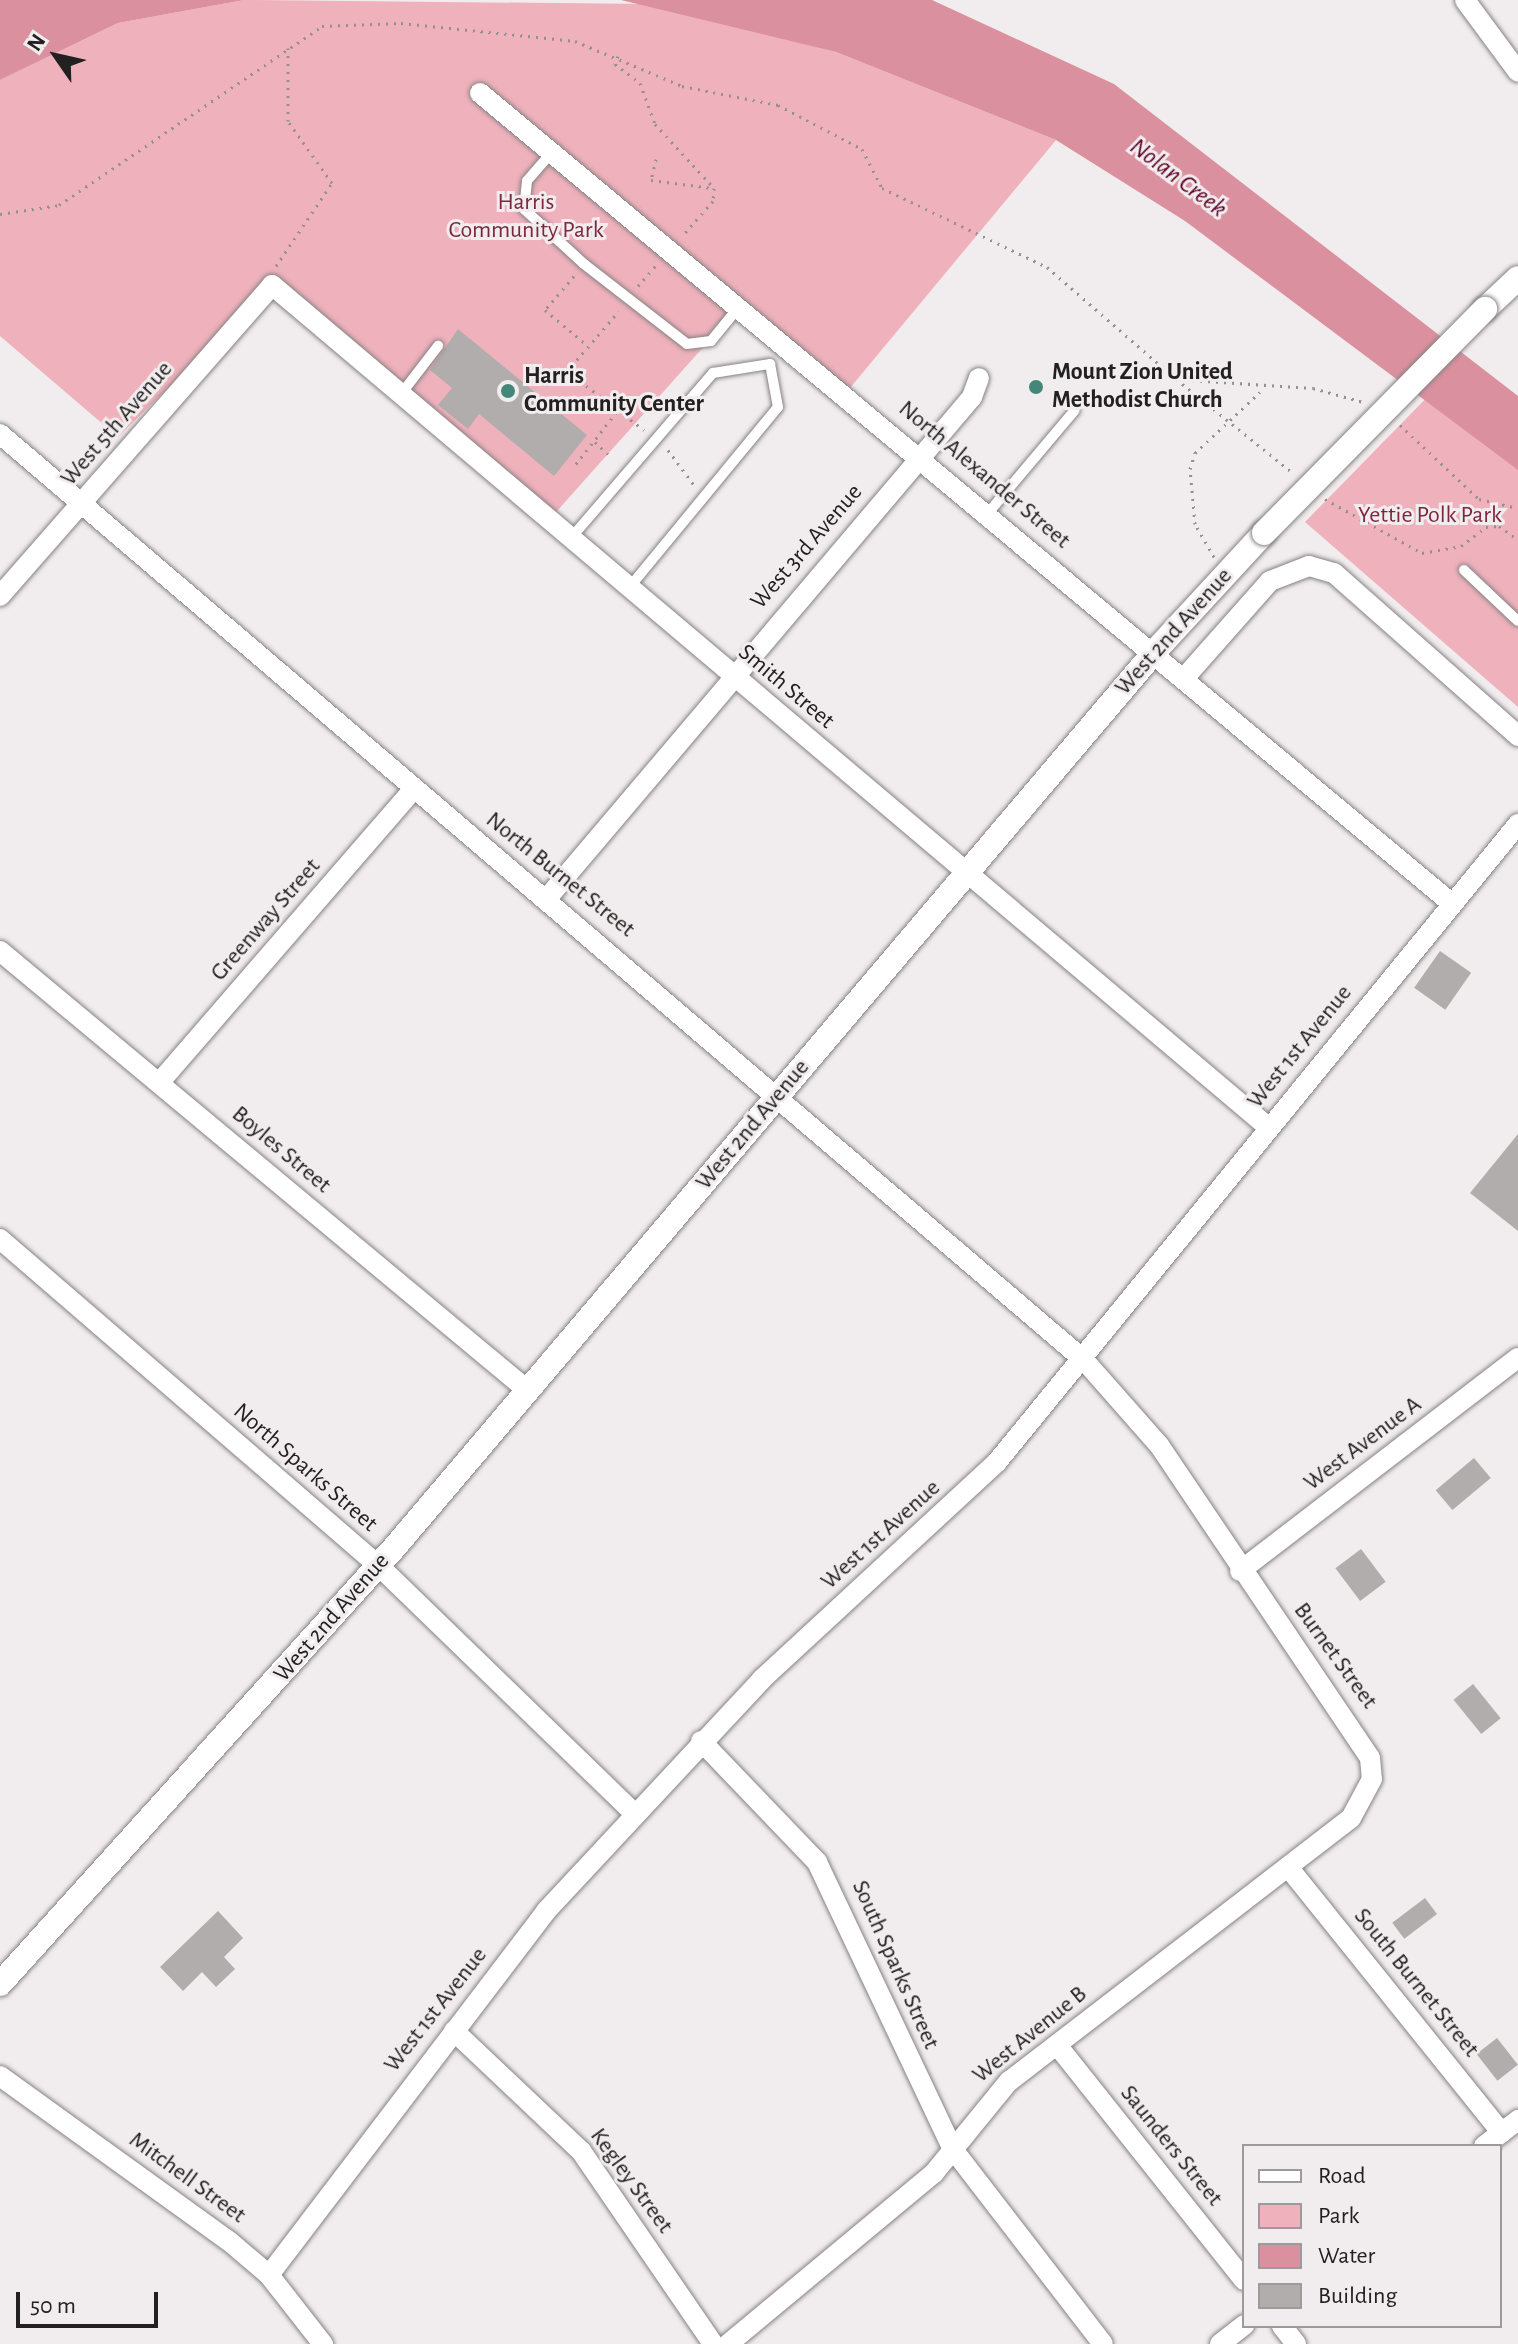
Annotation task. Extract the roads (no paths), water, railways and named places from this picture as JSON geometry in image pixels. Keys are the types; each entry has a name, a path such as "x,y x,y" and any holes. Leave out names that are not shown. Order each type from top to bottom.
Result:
{"street":[{"path":"1465,0 1518,72"},
{"name":"North Alexander Street","path":"480,93 1156,650 1451,903"},
{"name":"West 2nd Avenue","path":"0,1984 170,1804 378,1565 1156,650 1264,533 1518,278"},
{"name":"Smith Street","path":"272,285 1268,1127"},
{"name":"West 5th Avenue","path":"0,596 272,285"},
{"name":"West 3rd Avenue","path":"549,896 731,674 920,456 979,378"},
{"name":"North Burnet Street","path":"0,434 413,790 549,896 1084,1360"},
{"path":"1186,676 1270,581 1309,566 1334,573 1518,736"},
{"name":"Greenway Street","path":"159,1083 413,790"},
{"name":"West 1st Avenue","path":"269,2275 546,1911 701,1741 959,1500 1084,1360 1268,1127 1518,824"},
{"name":"Boyles Street","path":"0,951 527,1390"},
{"name":"North Sparks Street","path":"0,1239 378,1565 635,1814"},
{"name":"West Avenue A","path":"1240,1571 1518,1358"},
{"path":"1084,1360 1159,1445 1240,1571"},
{"name":"Burnet Street","path":"1240,1571 1358,1732 1372,1779"},
{"name":"South Sparks Street","path":"701,1741 817,1862 952,2148 1103,2344"},
{"name":"West Avenue B","path":"728,2344 934,2173 992,2096 1351,1818 1372,1779"},
{"name":"South Burnet Street","path":"1288,1867 1510,2126"},
{"name":"Kegley Street","path":"454,2031 581,2151 713,2344"},
{"name":"Saunders Street","path":"1057,2045 1242,2277"},
{"name":"Mitchell Street","path":"0,2076 269,2275 323,2344"},
{"path":"1487,2144 1510,2126"},
{"path":"1220,2344 1242,2327"},
{"path":"1284,2328 1296,2344"}],"lane":[{"path":"552,152 527,181 524,209 584,264 687,344 711,341 739,307"},
{"path":"571,538 713,373 770,364 786,345"},
{"path":"401,394 438,346"},
{"path":"629,588 778,407 770,364"},
{"path":"989,512 1075,410"},
{"path":"1464,570 1518,621"}],"water":[{"path":"0,0 244,0 118,23 0,80"},
{"name":"Nolan Creek","path":"621,0 932,0 1114,84 1518,396 1518,470 1185,221 1056,140 836,52"}],"place":[{"name":"Mount Zion United Methodist Church","path":"1036,387"},
{"name":"Harris Community Center","path":"508,391"}],"park label":[{"name":"Harris Community Park","path":"526,217"},
{"name":"Yettie Polk Park","path":"1430,516"}]}
